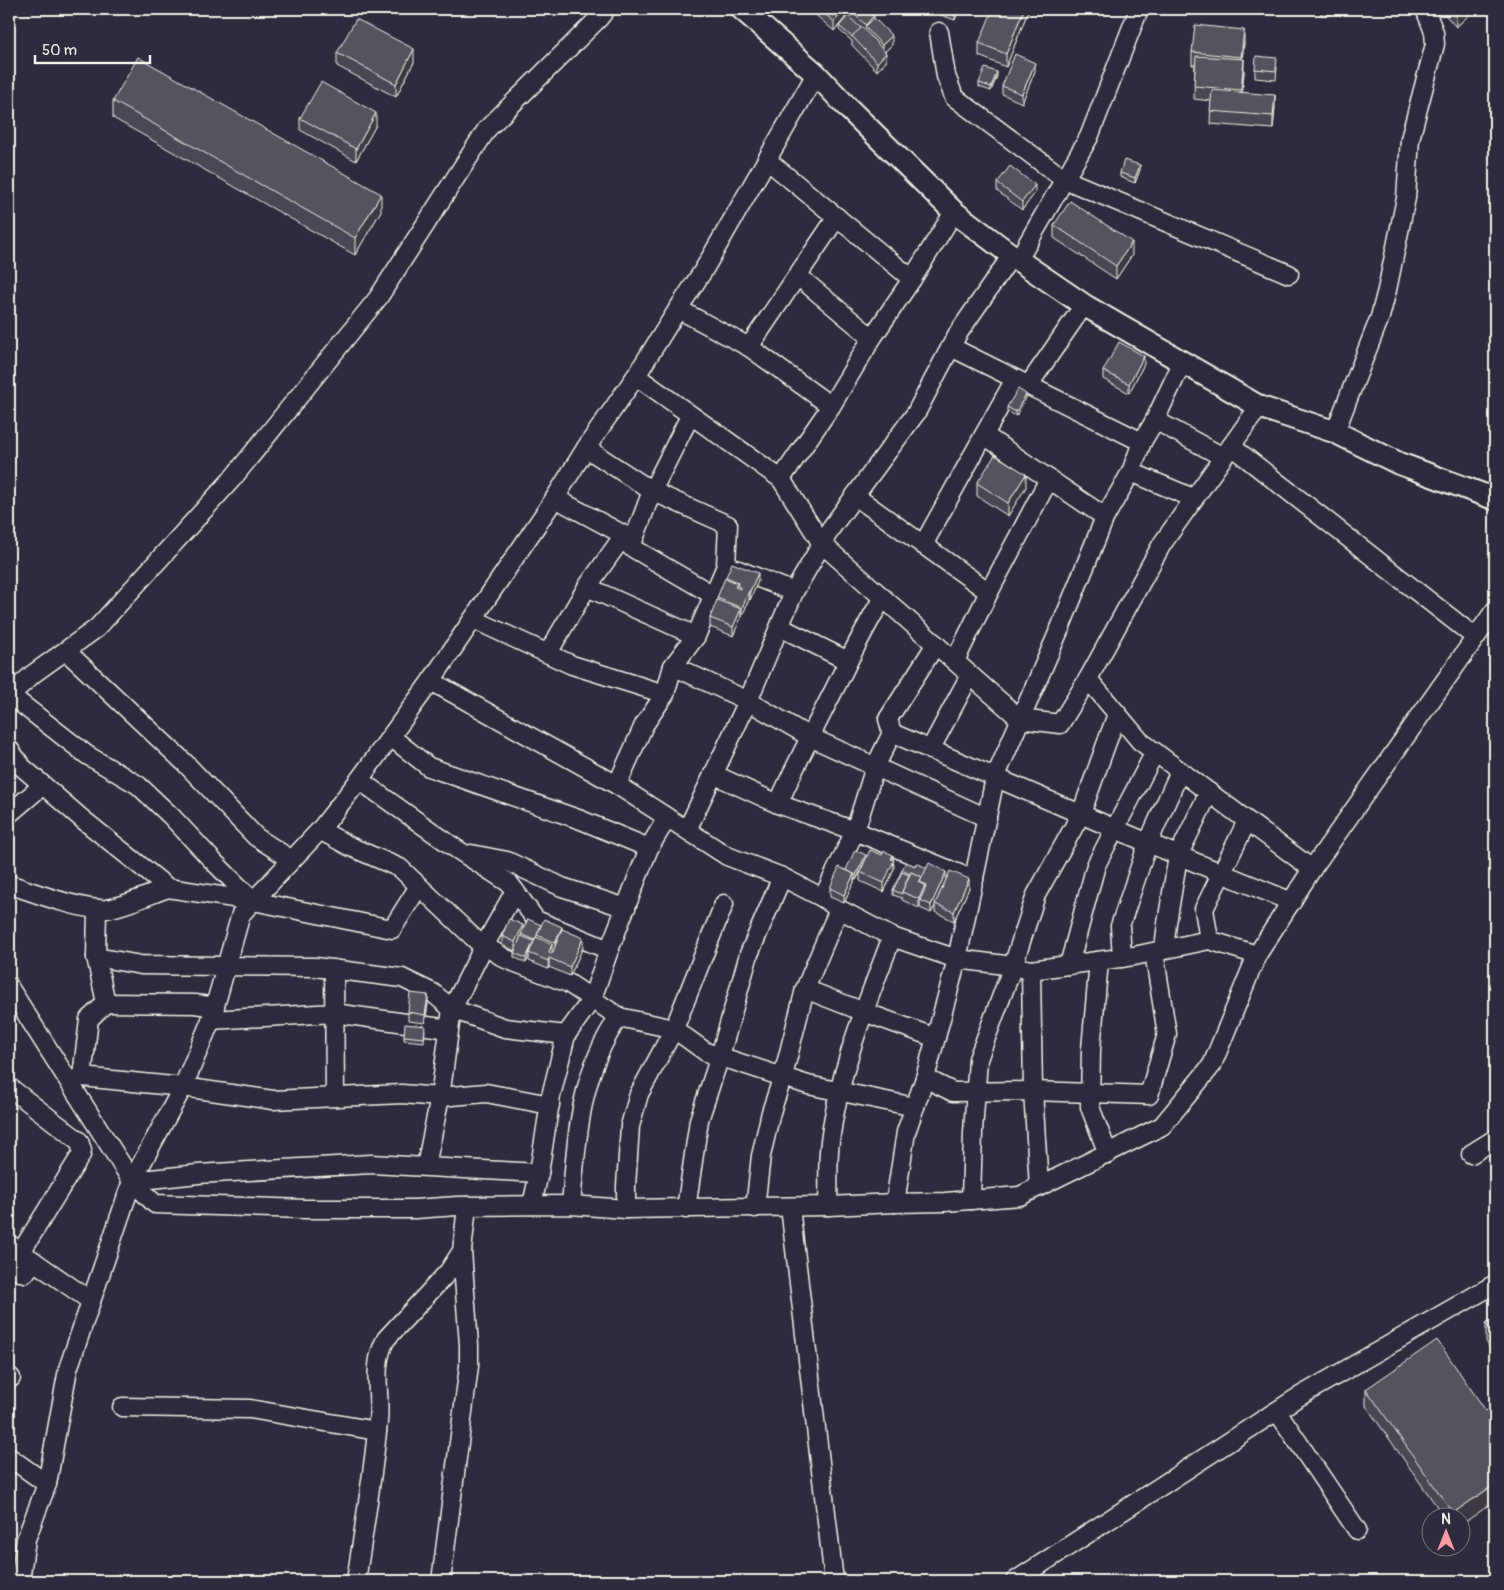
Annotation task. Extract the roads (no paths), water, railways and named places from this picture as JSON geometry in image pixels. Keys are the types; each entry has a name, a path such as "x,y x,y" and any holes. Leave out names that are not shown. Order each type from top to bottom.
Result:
{"main road":[{"path":"742,9 816,74 954,212 1015,258 1084,305 1260,407 1335,432 1398,463 1495,499"}],"street":[{"path":"253,901 171,816 138,785 87,755 9,695 33,674 97,628 232,479 378,298 487,129 606,9"},
{"path":"687,830 748,701 794,592 830,528 916,413 968,319 1015,258 1064,179 1096,120 1139,9"},
{"path":"1335,432 1380,317 1387,290 1406,198 1410,139 1435,44 1434,32 1425,9"},
{"path":"939,32 946,76 954,97 1064,179 1289,274"},
{"path":"20,1581 26,1539 47,1484 68,1369 132,1181 183,1087 213,1014 241,914 320,830 431,681 636,376 703,271 816,74"},
{"path":"767,160 912,279"},
{"path":"781,478 831,406 872,338 954,212"},
{"path":"749,347 837,218"},
{"path":"798,276 872,338"},
{"path":"923,545 984,435 1022,383 1084,305"},
{"path":"678,310 749,347 831,406"},
{"path":"951,347 1142,442"},
{"path":"895,1203 906,1132 925,1078 957,959 995,778 1061,626 1105,517 1131,472 1142,442 1155,420 1182,363"},
{"path":"636,376 690,416 781,478 822,544 1020,719 1060,724 1088,679 1162,544 1193,498 1260,407"},
{"path":"548,653 586,586 628,541 690,416"},
{"path":"1155,420 1227,451 1475,637"},
{"path":"984,435 1105,517"},
{"path":"586,448 652,491 728,525 726,566 696,636 673,666 665,694 644,725 616,785"},
{"path":"1131,472 1193,498"},
{"path":"955,661 1049,479"},
{"path":"854,496 989,592"},
{"path":"555,498 628,541 713,595"},
{"path":"726,566 794,592"},
{"path":"586,586 696,636"},
{"path":"778,804 848,661 871,616 883,598"},
{"path":"9,987 132,1181 155,1204 304,1209 415,1209 467,1206 571,1205 626,1210 828,1206 1020,1196 1162,1126 1212,1065 1256,955 1312,870 1495,610"},
{"path":"473,618 572,665 665,694"},
{"path":"780,627 848,661"},
{"path":"823,898 856,831 875,767 892,733 888,719 936,644"},
{"path":"66,651 185,763 256,837 292,860"},
{"path":"673,666 748,701 810,737 987,818"},
{"path":"930,750 970,674"},
{"path":"1088,679 1140,741 1312,870"},
{"path":"431,681 616,785 727,856 782,877 892,937 957,959 1031,970 1122,958 1209,940 1256,955"},
{"path":"970,1200 978,1059 1036,895 1081,814 1118,714"},
{"path":"892,733 1178,856 1292,902"},
{"path":"391,737 428,766 582,820 650,848"},
{"path":"9,749 22,766 43,785 168,888"},
{"path":"1069,965 1096,865 1155,752"},
{"path":"1122,958 1120,926 1148,843 1180,771"},
{"path":"713,774 778,804 856,831 974,880"},
{"path":"359,780 510,883 536,920 609,950"},
{"path":"9,814 43,785"},
{"path":"925,1078 953,1092 1033,1091 1149,1095 1167,1034 1159,951 1167,923 1178,856 1209,792"},
{"path":"532,1205 550,1105 566,1035 592,999 609,950 650,848 667,818"},
{"path":"1209,940 1204,909 1247,821"},
{"path":"320,830 349,846 400,868 484,946 506,959 568,983 619,1016 674,1029 706,1052 808,1085 915,1107"},
{"path":"462,852 507,861 562,887 626,908"},
{"path":"686,1209 699,1120 720,1056 749,954 782,877"},
{"path":"9,884 97,909 108,909 168,888 253,901 392,929 419,886"},
{"path":"426,1166 440,1097 452,1009 515,891"},
{"path":"626,1210 630,1126 639,1094 674,1029 724,904"},
{"path":"97,909 96,957 106,1003"},
{"path":"755,1208 761,1156 771,1112 783,1076 805,989 839,909"},
{"path":"828,1206 830,1142 839,1092 853,1042 892,937"},
{"path":"96,957 141,964 225,967 315,967 402,978 433,994 452,1009 505,1028 566,1035"},
{"path":"1099,961 1091,1049 1090,1107 1108,1154"},
{"path":"334,969 335,1097"},
{"path":"1031,970 1033,1091 1039,1187"},
{"path":"805,989 936,1038"},
{"path":"449,1029 334,1013 213,1014 195,1004 106,1003 89,1018 82,1077 183,1087 273,1100 402,1094 440,1097 486,1093 550,1105"},
{"path":"571,1205 578,1128 587,1083 608,1032 619,1016"},
{"path":"9,1087 79,1141 82,1150 81,1155 18,1255 91,1302"},
{"path":"1471,1154 1495,1140"},
{"path":"132,1181 198,1174 371,1164 539,1173"},
{"path":"441,1581 469,1366 462,1250 467,1206"},
{"path":"790,1207 834,1581"},
{"path":"356,1581 379,1416 376,1370 380,1349 449,1270 462,1250"},
{"path":"1016,1581 1277,1411 1495,1284"},
{"path":"122,1407 250,1410 377,1431"},
{"path":"1277,1411 1357,1530"},
{"path":"9,1457 47,1484"}]}
